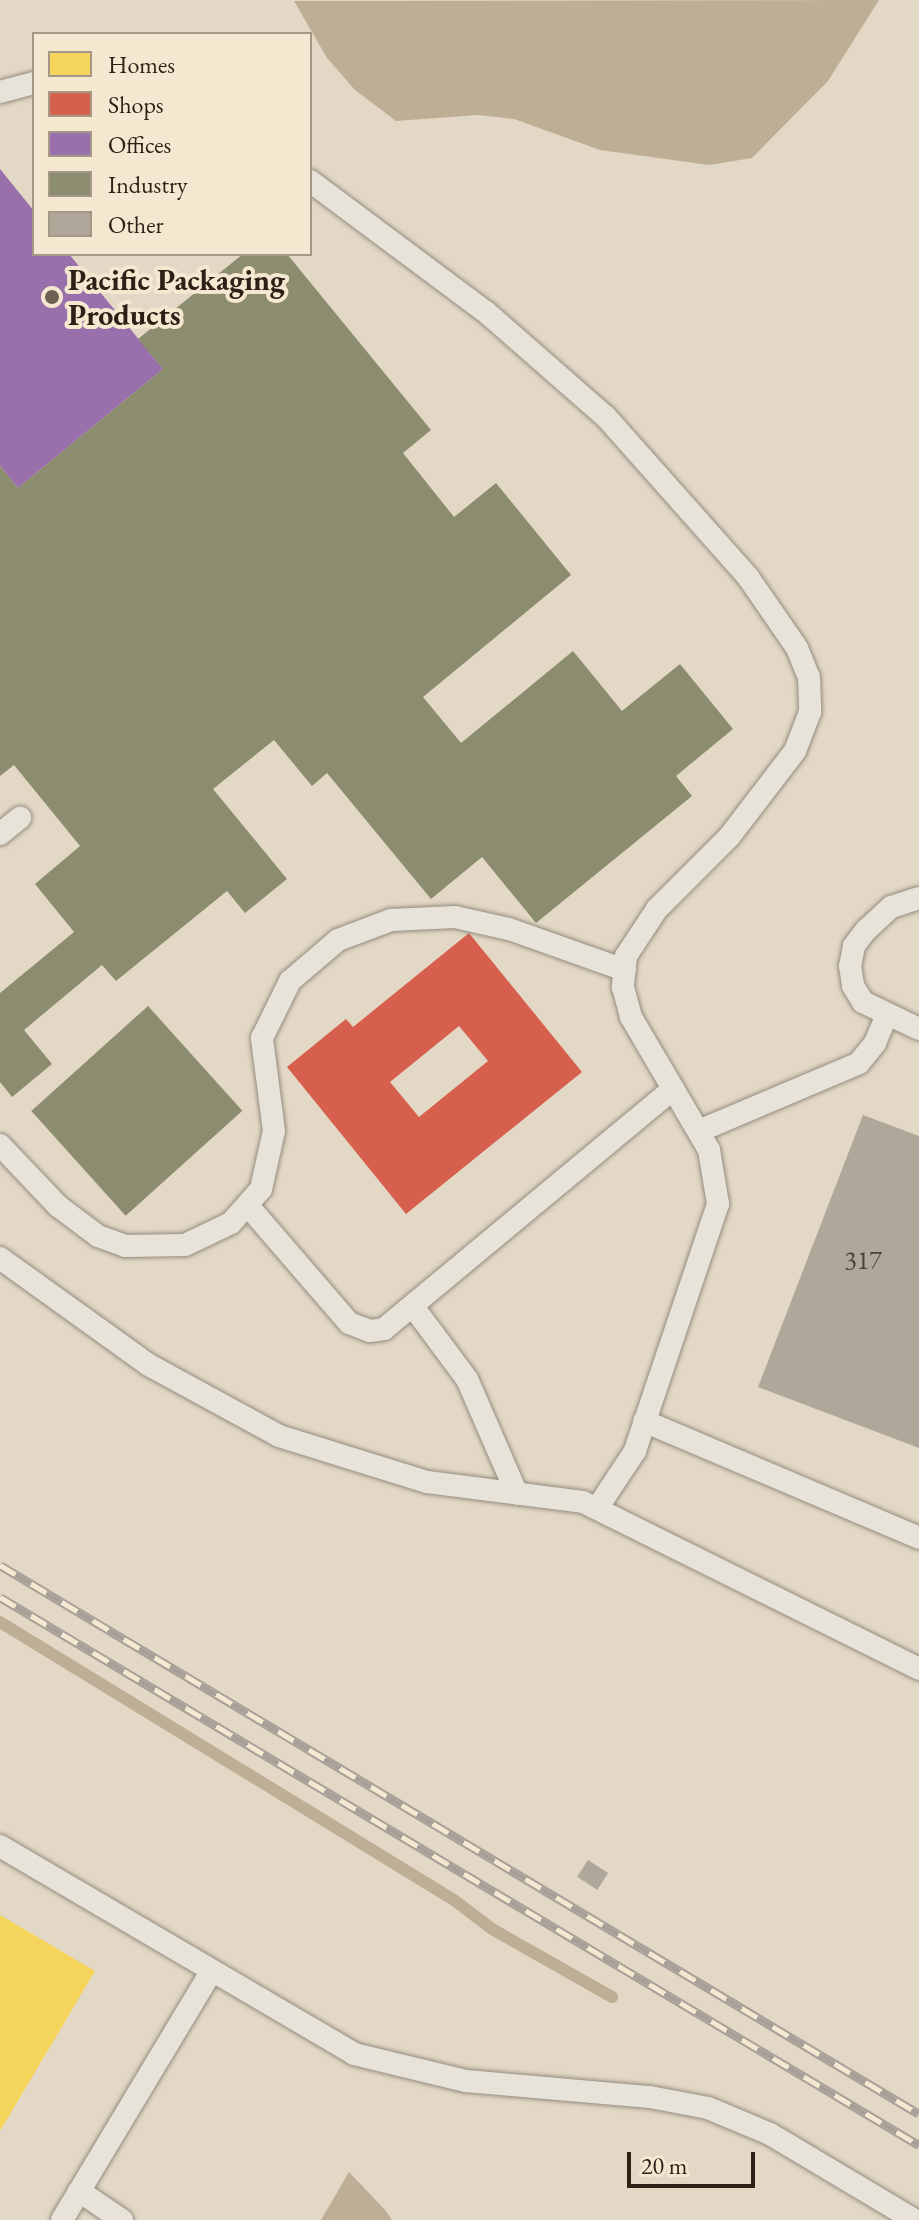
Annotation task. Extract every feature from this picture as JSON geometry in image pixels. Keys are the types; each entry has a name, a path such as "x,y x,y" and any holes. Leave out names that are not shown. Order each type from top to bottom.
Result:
{"lane":[{"path":"0,92 32,84"},
{"path":"312,182 486,312 606,417 748,577 797,648 809,677 810,712 795,751 729,837 638,933 625,970 631,1017 699,1131 714,1165 718,1204 624,1472 598,1507"},
{"path":"0,834 20,818"},
{"path":"919,898 884,913 859,937 851,956 850,976 857,994 886,1017 919,1029"},
{"path":"0,1145 76,1222 125,1246 185,1245 231,1223 249,1207 271,1162 274,1131 262,1038 290,981 338,940 391,920 455,917 509,929 625,970"},
{"path":"699,1131 859,1063 875,1043 886,1017"},
{"path":"249,1207 356,1327 384,1329 414,1308 673,1089"},
{"path":"0,1258 149,1365 279,1436 387,1473 598,1507 919,1669"},
{"path":"414,1308 467,1379 517,1494"},
{"path":"644,1421 919,1538"},
{"path":"0,1846 321,2038 392,2067 466,2081 650,2097 729,2115 914,2220"},
{"path":"62,2220 211,1972"},
{"path":"79,2191 122,2220"}],"shaded area":[{"path":"879,0 828,81 752,158 709,165 600,150 514,119 478,115 396,121 355,90 327,58 294,1"},
{"path":"349,2172 386,2211 392,2220 321,2220"}],"building: Homes":[{"path":"0,1915 95,1971 0,2131"}],"building: Shops":[{"path":"469,933 582,1072 406,1214 287,1067 346,1019 353,1027","holes":["459,1026 488,1061 419,1117 390,1082"]}],"building: Offices":[{"name":"Pacific Packaging Products","path":"0,169 32,209 32,256 71,256 163,369 18,488 0,466"}],"building: Industry":[{"path":"241,256 289,256 431,430 403,453 454,517 496,483 571,575 423,697 461,743 573,651 622,711 680,664 733,729 676,776 692,796 536,923 482,857 431,899 327,773 312,786 274,740 213,789 287,879 245,913 227,891 116,981 102,965 24,1030 52,1064 12,1097 0,1082 0,993 74,932 35,884 80,846 14,765 0,776 0,466 18,488 163,369 138,339"},
{"path":"148,1006 242,1111 126,1216 31,1111"}],"building: Other":[{"path":"863,1115 919,1136 919,1448 758,1387"},
{"path":"588,1860 608,1873 597,1890 577,1877"}],"waterway":[{"path":"0,1622 454,1900 492,1929 612,1997"}],"railway":[{"path":"0,1565 919,2114"},
{"path":"0,1597 919,2145"}],"place":[{"name":"Pacific Packaging Products","path":"52,297"}]}
